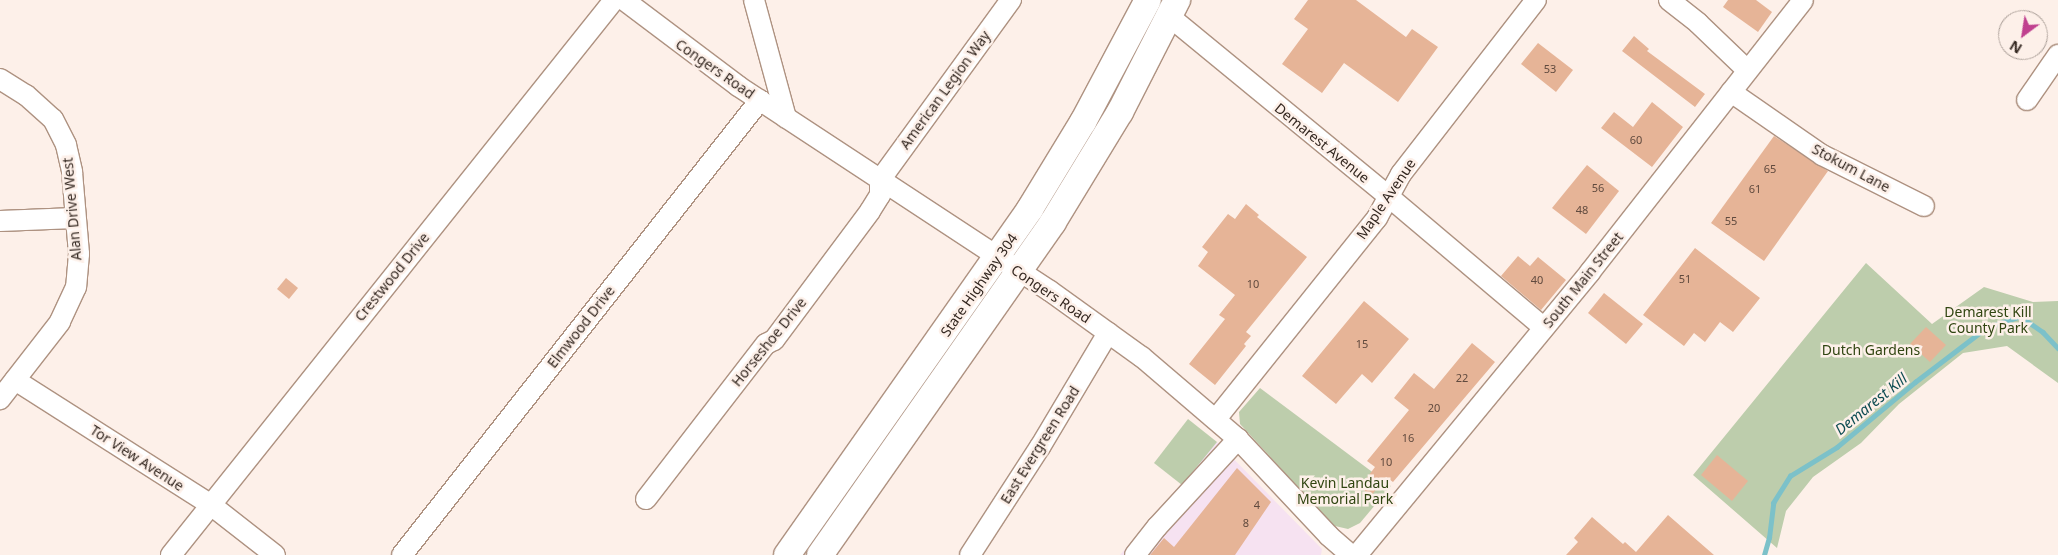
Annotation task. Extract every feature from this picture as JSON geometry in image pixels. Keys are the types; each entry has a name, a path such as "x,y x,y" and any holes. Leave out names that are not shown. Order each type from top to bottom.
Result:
{"main road":[{"name":"State Highway 304","path":"788,555 998,258 1083,122 1148,0"},
{"name":"State Highway 304","path":"820,555 1020,272 1093,158 1173,8"}],"street":[{"name":"Crestwood Drive","path":"171,555 614,0"},
{"name":"Congers Road","path":"624,0 708,65 1020,272 1159,370 1238,439 1329,536 1352,555"},
{"path":"754,0 786,118"},
{"name":"American Legion Way","path":"880,180 1011,0"},
{"name":"Maple Avenue","path":"1216,419 1377,218 1401,174 1536,0"},
{"path":"1669,0 1698,23 1748,70"},
{"name":"South Main Street","path":"1357,555 1544,328 1803,0"},
{"name":"Demarest Avenue","path":"1173,8 1388,196 1544,328"},
{"path":"2027,100 2058,55"},
{"name":"Alan Drive West","path":"0,79 26,96 53,119 66,145 72,172 79,254 76,287 60,322 15,380"},
{"name":"Stokum Lane","path":"1731,92 1822,155 1924,206"},
{"name":"Elmwood Drive","path":"402,555 760,100"},
{"name":"Horseshoe Drive","path":"646,499 766,344 774,340 870,211 880,194 880,180"},
{"path":"0,222 75,218"},
{"name":"East Evergreen Road","path":"970,555 1040,447 1108,333"},
{"name":"Tor View Avenue","path":"15,380 211,505 275,555"},
{"path":"0,399 15,380"},
{"path":"1135,555 1238,439"}],"shaded area":[{"path":"1217,442 1322,549 1321,555 1120,555"}],"green space":[{"name":"Dutch Gardens","path":"1866,263 1932,324 1984,287 2033,302 2058,301 2058,383 2007,346 1963,353 1899,404 1861,443 1813,477 1786,511 1777,548 1693,475"},
{"name":"Kevin Landau Memorial Park","path":"1260,388 1391,486 1360,523 1348,529 1335,526 1330,522 1240,424 1239,412"},
{"path":"1188,419 1217,442 1182,485 1154,463"}],"building":[{"path":"1308,0 1356,0 1406,37 1412,29 1438,47 1398,102 1344,63 1322,93 1282,64 1308,29 1294,19"},
{"path":"1728,0 1756,0 1772,12 1758,32 1723,7"},
{"path":"1634,36 1649,49 1647,51 1705,94 1695,107 1622,51"},
{"path":"1538,43 1573,70 1556,92 1521,64"},
{"path":"1652,102 1683,127 1652,167 1601,128 1614,112 1633,127"},
{"path":"1774,136 1828,171 1764,261 1711,223"},
{"path":"1587,165 1619,191 1586,234 1552,208"},
{"path":"1246,204 1259,215 1257,217 1307,257 1246,332 1251,336 1244,344 1246,346 1215,385 1189,364 1225,319 1219,315 1235,295 1198,266 1208,252 1202,247 1228,214 1235,219"},
{"path":"1695,248 1760,298 1733,332 1720,322 1705,342 1694,333 1684,346 1643,315"},
{"path":"1518,256 1530,266 1538,257 1566,280 1541,310 1501,276"},
{"path":"286,278 298,288 289,299 277,289"},
{"path":"1604,293 1643,324 1626,344 1588,313"},
{"path":"1364,301 1409,339 1372,383 1362,374 1336,404 1302,376"},
{"path":"1926,327 1946,345 1930,362 1910,344"},
{"path":"1472,343 1495,362 1393,482 1386,477 1371,496 1360,487 1375,467 1367,461 1409,410 1394,398 1414,373 1434,389"},
{"path":"1717,455 1748,481 1732,501 1701,475"},
{"path":"1237,468 1271,502 1235,555 1150,555 1164,538 1174,547"},
{"path":"1668,515 1714,555 1566,555 1578,542 1574,538 1592,517 1623,544 1625,542 1636,552"}],"waterway":[{"name":"Demarest Kill","path":"1764,555 1769,538 1773,503 1790,476 1837,447 1915,382 1986,328 2020,316 2043,332 2058,348"}],"park label":[{"name":"Demarest Kill County Park","path":"1988,320"}]}
